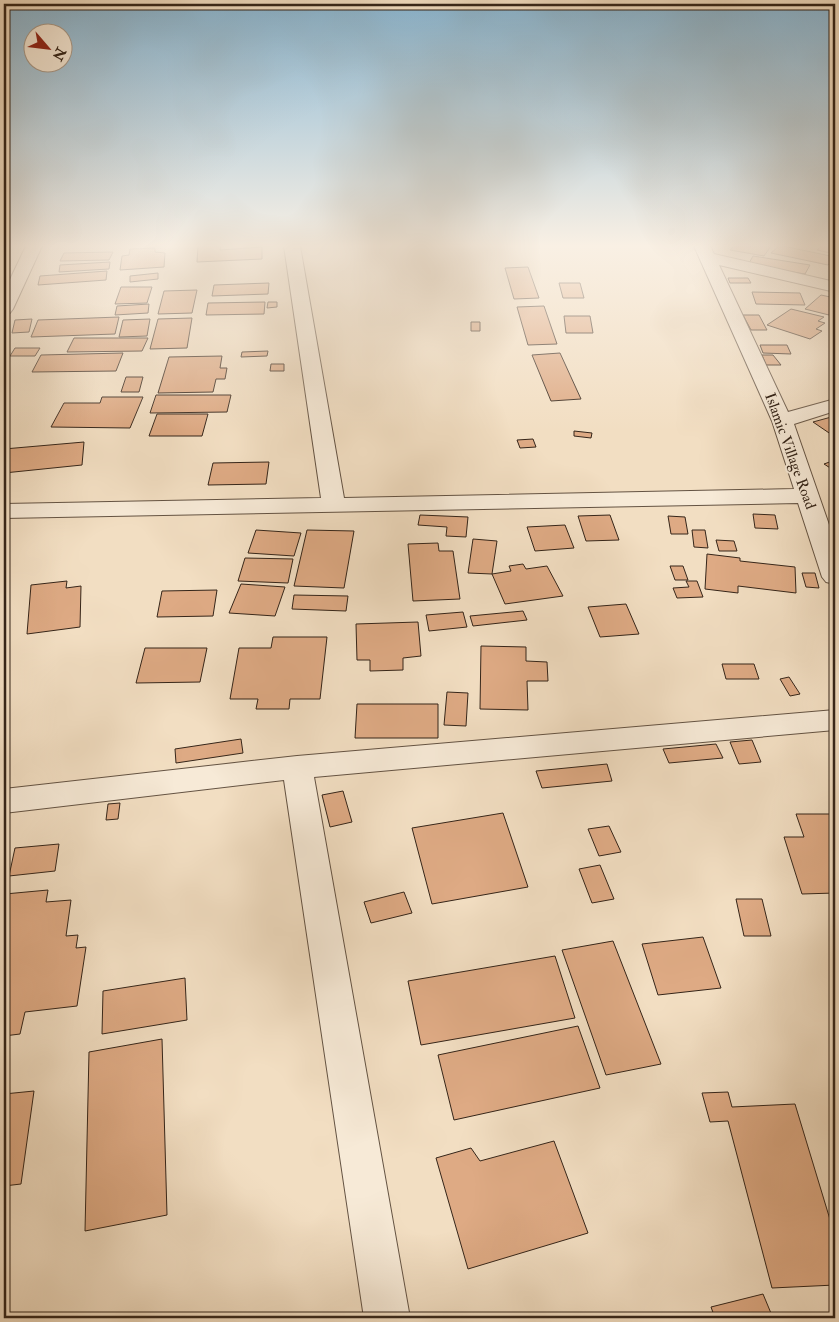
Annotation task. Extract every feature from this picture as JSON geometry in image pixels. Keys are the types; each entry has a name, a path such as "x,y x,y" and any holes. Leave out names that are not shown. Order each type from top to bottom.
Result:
{"street":[{"path":"302,308 333,504"},
{"name":"Islamic Village Road","path":"730,308 782,421 835,577"},
{"path":"782,421 835,404"},
{"path":"4,511 808,496"},
{"path":"4,801 297,767 835,720"},
{"path":"297,767 387,1318"}],"building":[{"path":"117,308 149,308 148,313 115,315"},
{"path":"160,308 193,308 192,313 158,314"},
{"path":"207,308 265,308 264,314 206,315"},
{"path":"517,308 545,308 557,344 528,345"},
{"path":"835,308 835,314 833,316 805,309"},
{"path":"791,309 824,317 818,321 825,323 816,329 822,331 810,339 767,325"},
{"path":"743,315 759,315 767,330 751,330"},
{"path":"564,316 590,316 593,333 566,333"},
{"path":"119,317 115,334 31,337 38,320"},
{"path":"192,318 187,348 150,349 158,319"},
{"path":"32,319 29,332 12,333 15,320"},
{"path":"150,319 147,336 119,337 123,320"},
{"path":"471,322 480,322 480,331 471,331"},
{"path":"74,338 148,338 142,351 67,352"},
{"path":"760,345 787,345 791,354 763,353"},
{"path":"15,348 40,348 35,356 10,356"},
{"path":"268,351 267,356 241,357 242,352"},
{"path":"123,353 116,371 32,372 41,355"},
{"path":"560,353 581,399 551,401 532,355"},
{"path":"762,355 773,355 781,365 766,365"},
{"path":"222,356 220,368 227,368 225,379 216,379 213,392 158,393 169,357"},
{"path":"271,364 284,364 284,371 270,371"},
{"path":"126,377 143,377 139,392 121,392"},
{"path":"156,395 231,395 227,412 150,413"},
{"path":"102,397 143,397 130,428 51,427 64,403 100,403"},
{"path":"157,414 208,414 202,436 149,436"},
{"path":"835,416 835,437 813,422"},
{"path":"574,431 592,433 591,438 574,436"},
{"path":"533,439 536,447 520,448 517,440"},
{"path":"84,442 82,465 4,473 4,449"},
{"path":"835,460 835,471 824,464"},
{"path":"269,462 266,484 208,485 213,463"},
{"path":"753,514 775,515 778,529 755,528"},
{"path":"420,515 468,517 466,537 446,536 447,527 418,525"},
{"path":"610,515 619,540 586,541 578,516"},
{"path":"668,516 685,517 688,534 671,534"},
{"path":"565,525 574,548 535,551 527,527"},
{"path":"256,530 301,533 294,556 248,553"},
{"path":"307,530 354,531 344,588 294,586"},
{"path":"692,530 705,530 708,548 694,547"},
{"path":"473,539 497,541 492,574 468,573"},
{"path":"716,540 734,541 737,551 719,551"},
{"path":"438,543 439,551 453,551 460,599 413,601 408,544"},
{"path":"707,554 740,558 740,561 795,567 796,593 738,586 738,593 705,589"},
{"path":"245,558 293,559 288,583 238,581"},
{"path":"523,564 526,569 547,566 563,596 505,604 492,574 511,571 509,566"},
{"path":"670,566 683,566 688,580 675,580"},
{"path":"802,573 815,573 819,588 806,587"},
{"path":"67,581 66,588 81,586 80,627 27,634 31,585"},
{"path":"686,581 697,581 703,597 677,598 673,588 689,587"},
{"path":"241,584 285,587 275,616 229,613"},
{"path":"217,590 213,616 157,617 162,591"},
{"path":"294,595 348,596 346,611 292,609"},
{"path":"626,604 639,634 600,637 588,607"},
{"path":"523,611 527,620 473,626 470,616"},
{"path":"463,612 467,627 429,631 426,615"},
{"path":"418,622 421,656 403,658 403,670 370,671 370,660 357,660 356,624"},
{"path":"273,637 327,637 320,699 290,699 289,709 256,709 258,699 230,699 239,648 271,648"},
{"path":"481,646 526,647 526,661 547,662 548,681 527,681 528,710 480,709"},
{"path":"145,648 207,648 200,682 136,683"},
{"path":"722,664 754,664 759,679 726,679"},
{"path":"789,677 800,694 790,696 780,679"},
{"path":"447,692 468,693 466,726 444,725"},
{"path":"357,704 438,704 438,738 355,738"},
{"path":"241,739 243,753 176,763 175,749"},
{"path":"752,740 761,762 739,764 730,742"},
{"path":"716,744 723,758 669,763 663,749"},
{"path":"607,764 612,781 542,788 536,771"},
{"path":"343,791 352,822 330,827 322,795"},
{"path":"120,803 118,819 106,820 108,804"},
{"path":"503,813 528,887 432,904 412,828"},
{"path":"796,814 835,814 835,893 802,894 784,837 804,837"},
{"path":"609,826 621,852 599,856 588,829"},
{"path":"59,844 55,871 9,876 15,848"},
{"path":"600,865 614,899 592,903 579,869"},
{"path":"48,890 46,902 71,900 66,936 78,935 76,948 86,947 77,1006 25,1012 20,1034 4,1036 5,894"},
{"path":"404,892 412,913 371,923 364,902"},
{"path":"736,899 762,899 771,936 744,936"},
{"path":"703,937 721,988 658,995 642,944"},
{"path":"613,941 661,1064 606,1075 562,950"},
{"path":"555,956 575,1018 421,1045 408,981"},
{"path":"185,978 187,1020 102,1034 103,991"},
{"path":"578,1026 600,1088 454,1120 438,1055"},
{"path":"162,1039 167,1215 85,1231 89,1052"},
{"path":"34,1091 21,1184 4,1186 4,1094"},
{"path":"728,1092 732,1107 795,1104 835,1236 835,1285 772,1288 728,1121 710,1122 702,1093"},
{"path":"554,1141 588,1233 468,1269 436,1158 471,1148 480,1161"},
{"path":"763,1294 773,1318 715,1318 711,1307"}]}
